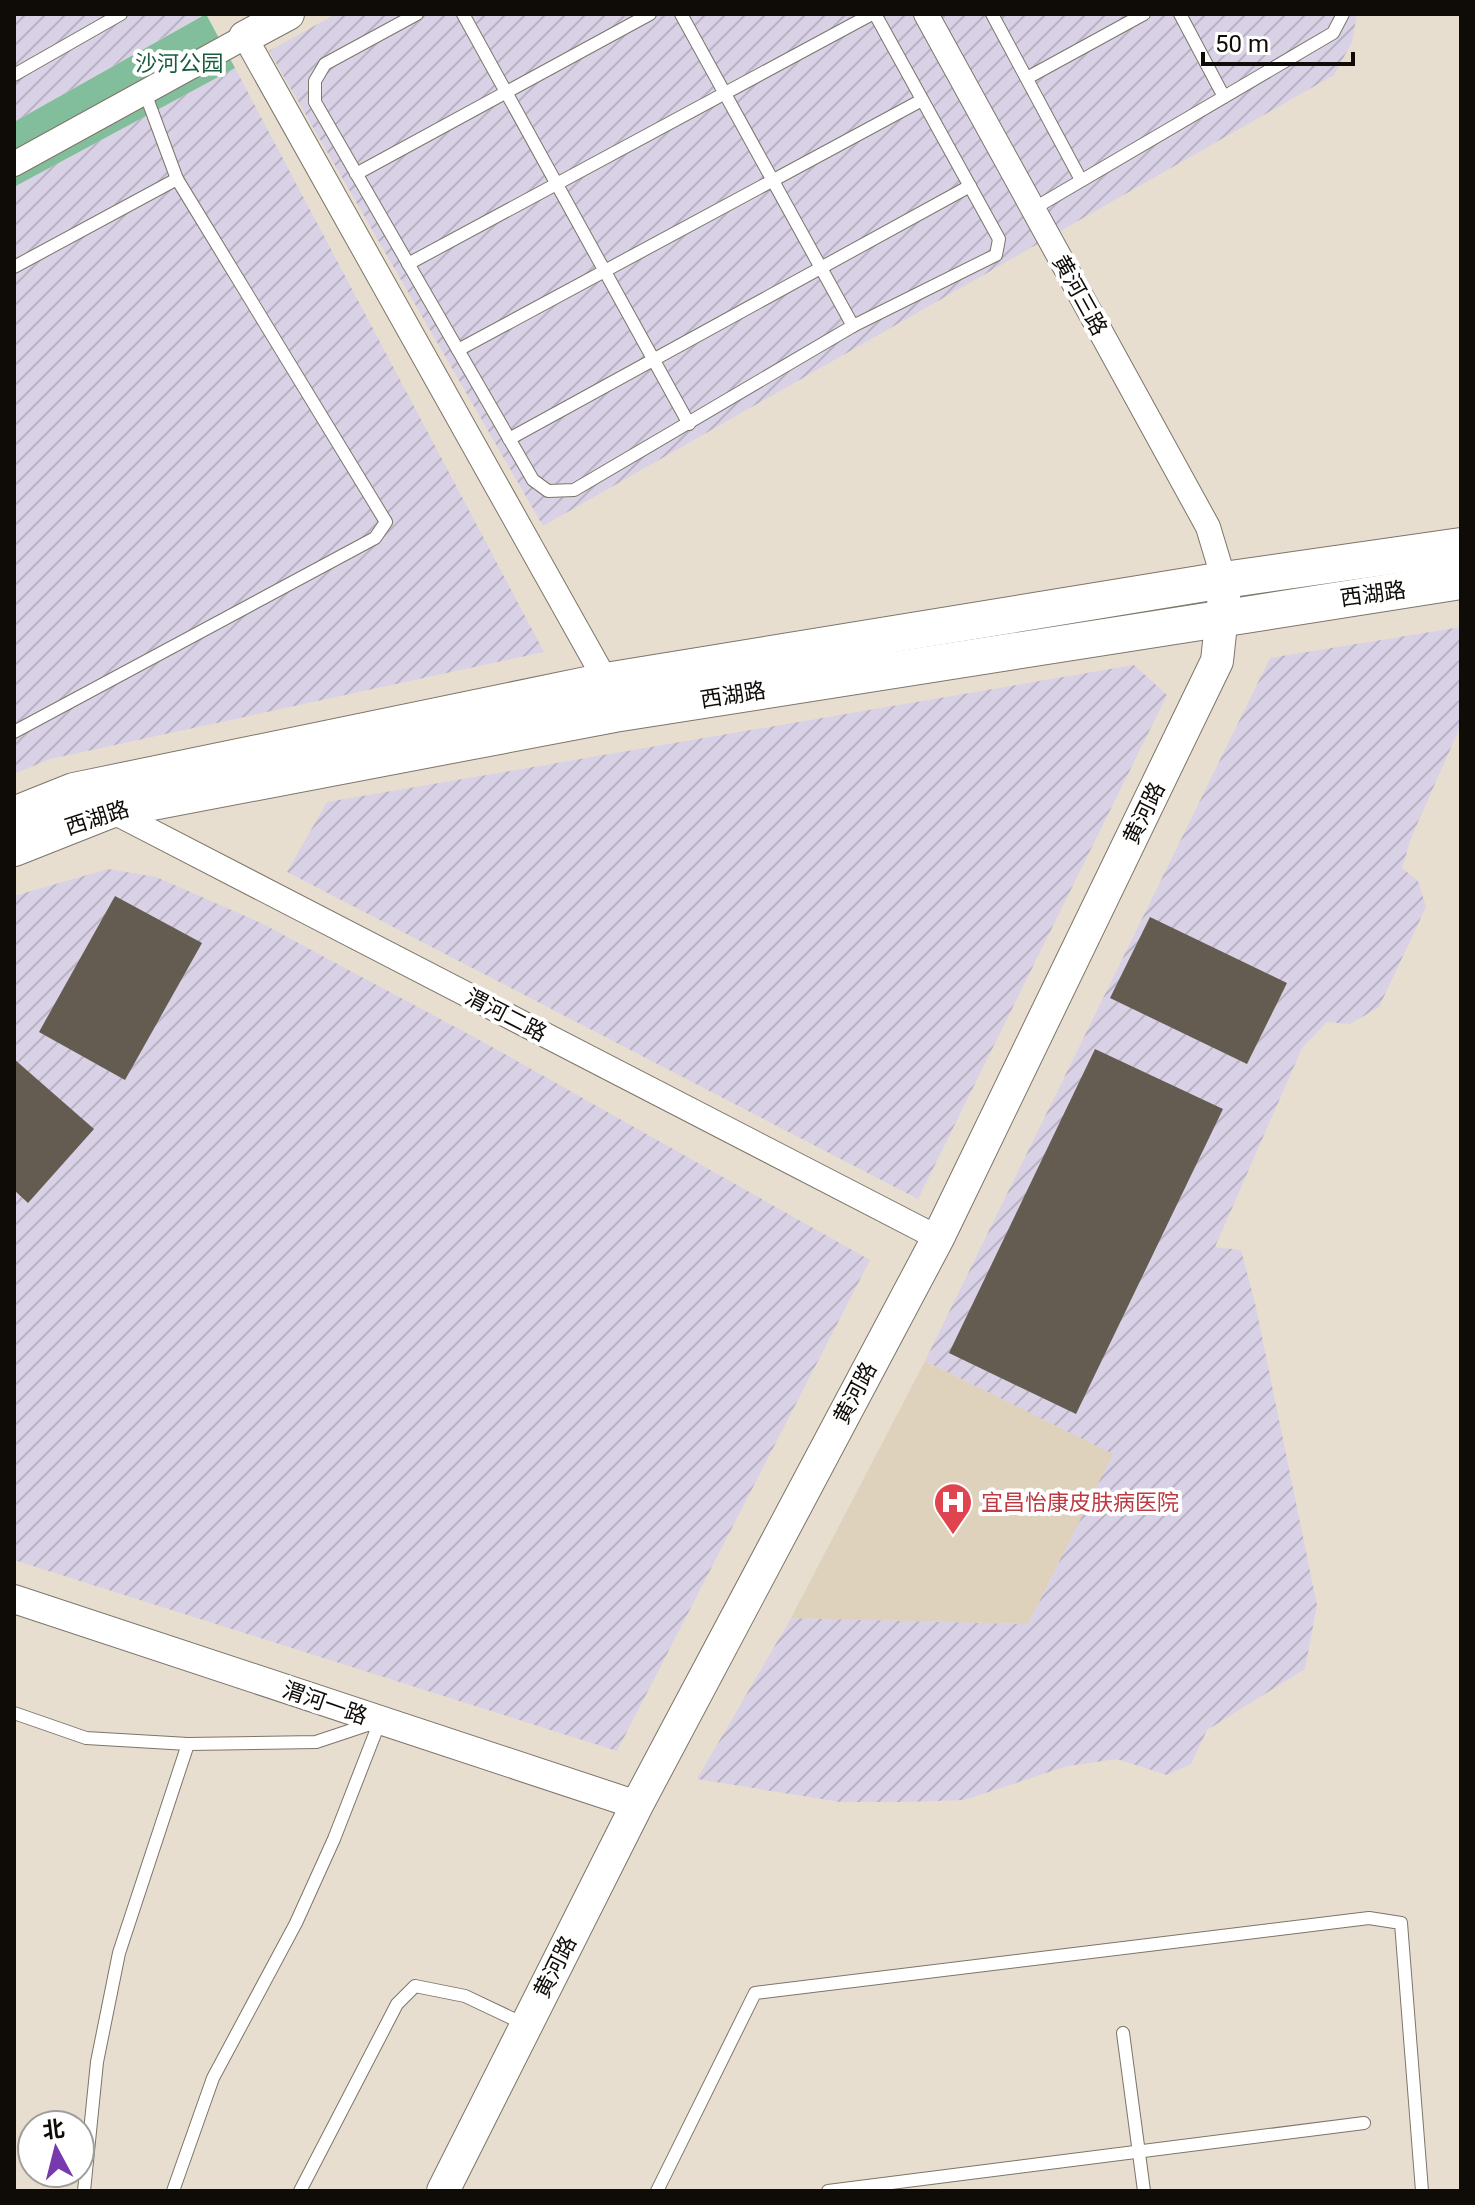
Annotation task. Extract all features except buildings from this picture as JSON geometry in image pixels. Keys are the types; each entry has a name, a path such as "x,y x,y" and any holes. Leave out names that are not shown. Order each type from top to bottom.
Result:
{"main road":[{"path":"245,37 274,14"},
{"path":"245,37 288,14"},
{"name":"西湖路","path":"14,815 74,791 606,681 1224,580 1461,546"},
{"name":"黄河路","path":"443,2191 637,1805 938,1238 1217,661 1225,615 1224,580"},
{"name":"西湖路","path":"14,848 110,810 614,714 1225,615 1461,581"}],"street":[{"name":"黄河三路","path":"926,14 1208,527 1224,580"},
{"path":"14,164 245,37 606,681"},
{"name":"渭河二路","path":"74,791 938,1238"},
{"name":"渭河一路","path":"14,1599 637,1805"}],"lane":[{"path":"14,75 121,14"},
{"path":"408,264 873,14 999,239 996,255 853,326 574,490 548,491 533,480 509,439 356,174 315,102 315,81 325,64 417,14"},
{"path":"463,14 689,424"},
{"path":"356,174 650,14"},
{"path":"681,14 853,326"},
{"path":"992,14 1081,180"},
{"path":"1027,78 1144,14"},
{"path":"1180,14 1224,97"},
{"path":"1033,209 1333,33 1343,14"},
{"path":"14,732 375,538 386,522 177,179 144,90"},
{"path":"458,350 922,100"},
{"path":"14,267 177,179"},
{"path":"509,439 970,186"},
{"path":"14,1713 86,1738 188,1744 316,1742 380,1721"},
{"path":"173,2191 213,2078 296,1923 334,1839 380,1721"},
{"path":"84,2191 97,2062 119,1953 188,1744"},
{"path":"657,2191 755,1993 1369,1918 1401,1923 1422,2191"},
{"path":"300,2191 397,2004 415,1986 465,1996 526,2025"},
{"path":"1123,2033 1144,2191"},
{"path":"828,2191 1364,2123"}],"shaded area":[{"path":"14,14 205,14 14,122"},
{"path":"336,14 1357,14 1352,42 1334,75 543,526 269,51"},
{"path":"235,68 544,652 50,759 14,774 14,187"},
{"path":"1461,627 1461,725 1411,838 1402,868 1418,881 1426,907 1379,1007 1350,1024 1327,1022 1302,1048 1215,1247 1241,1250 1255,1303 1317,1605 1305,1669 1207,1730 1191,1764 1167,1775 1117,1759 1067,1766 964,1800 906,1802 840,1802 697,1779 791,1618 1028,1624 1112,1454 925,1361 1270,658"},
{"path":"1134,665 1167,695 918,1199 287,872 327,802"},
{"path":"108,869 156,877 261,923 485,1043 870,1260 617,1751 14,1560 14,896"},
{"name":"宜昌怡康皮肤病医院","path":"925,1361 1113,1454 1028,1624 791,1618"}],"green space":[{"name":"沙河公园","path":"206,14 235,68 14,187 14,122"}],"place":[{"name":"宜昌怡康皮肤病医院","path":"953,1536"}]}
